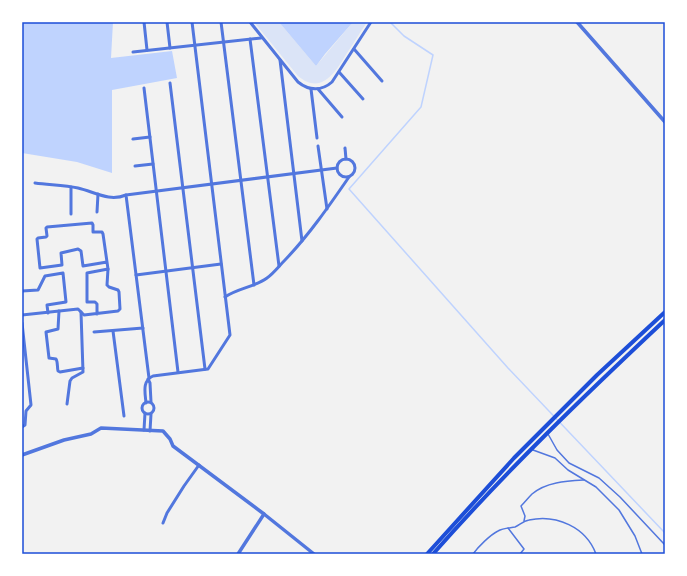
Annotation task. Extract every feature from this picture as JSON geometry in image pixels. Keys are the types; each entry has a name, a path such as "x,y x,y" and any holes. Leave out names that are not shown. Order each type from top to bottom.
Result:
{"main road":[{"path":"427,554 514,458 597,374 665,312"},
{"path":"433,554 531,449 665,320"}],"street":[{"path":"144,22 147,50"},
{"path":"167,22 170,48"},
{"path":"146,403 145,383 148,378 178,372 208,369 230,335 192,22"},
{"path":"222,22 254,285"},
{"path":"250,22 261,38 298,82 311,89 318,89 329,84 339,72 372,22"},
{"path":"577,22 665,122"},
{"path":"133,52 261,38"},
{"path":"250,39 279,266"},
{"path":"354,49 382,81"},
{"path":"280,60 302,241"},
{"path":"339,72 363,99"},
{"path":"170,83 205,369"},
{"path":"144,88 178,372"},
{"path":"311,89 317,138"},
{"path":"318,89 342,117"},
{"path":"133,139 150,137"},
{"path":"318,146 327,209"},
{"path":"345,148 346,159"},
{"path":"225,297 236,290 254,285 267,278 302,241 327,209 349,177 355,173 355,166 350,160 346,159 340,161 337,172 340,176 345,178 349,177"},
{"path":"135,166 153,164"},
{"path":"35,183 78,188 112,198 337,168"},
{"path":"71,187 71,214"},
{"path":"97,212 98,194"},
{"path":"126,195 148,378 150,383 150,402 155,408 151,414 150,431"},
{"path":"22,315 78,309 84,315 120,310 118,290 109,287 107,284 108,269 103,234 102,232 93,232 92,223 47,227 47,236 37,239 40,268 62,265"},
{"path":"48,313 47,305 66,302 60,253 78,249 81,251 83,266 107,262"},
{"path":"136,275 221,264"},
{"path":"97,314 97,304 95,302 87,302 87,273 108,269"},
{"path":"22,291 38,290 43,278 63,274"},
{"path":"59,311 58,329 46,332 49,358 56,359 57,368 60,372 84,368"},
{"path":"67,404 70,381 72,378 83,372 84,368 81,312"},
{"path":"22,323 31,404 26,411 25,425 22,427"},
{"path":"94,332 143,328"},
{"path":"113,331 124,416"},
{"path":"144,430 145,413 142,407 146,403 150,402"},
{"path":"145,413 151,414"},
{"path":"22,455 64,440 91,434 100,428 163,431 170,439 173,446 264,514 314,554"},
{"path":"163,523 167,513 199,465"},
{"path":"238,554 264,514"}],"lane":[{"path":"548,432 557,450 569,463 599,478 665,545"},
{"path":"531,449 555,458 568,470 599,491 619,510 634,536 642,554"},
{"path":"524,521 525,516 521,506 533,494 546,486 559,482 584,480"},
{"path":"473,554 498,531 519,526 524,521 545,518 558,520 574,526 586,537 596,554"},
{"path":"508,528 524,549 520,554"}],"shaded area":[{"path":"254,22 279,22 316,66 353,22 367,22 333,73 327,79 314,83 298,76"}],"water":[{"path":"22,22 113,22 111,58 172,51 177,78 112,90 112,173 77,162 22,153"},
{"path":"279,22 353,22 316,66"}],"waterway":[{"path":"390,22 404,36 433,55 421,107 349,189 508,368 665,533"}]}
